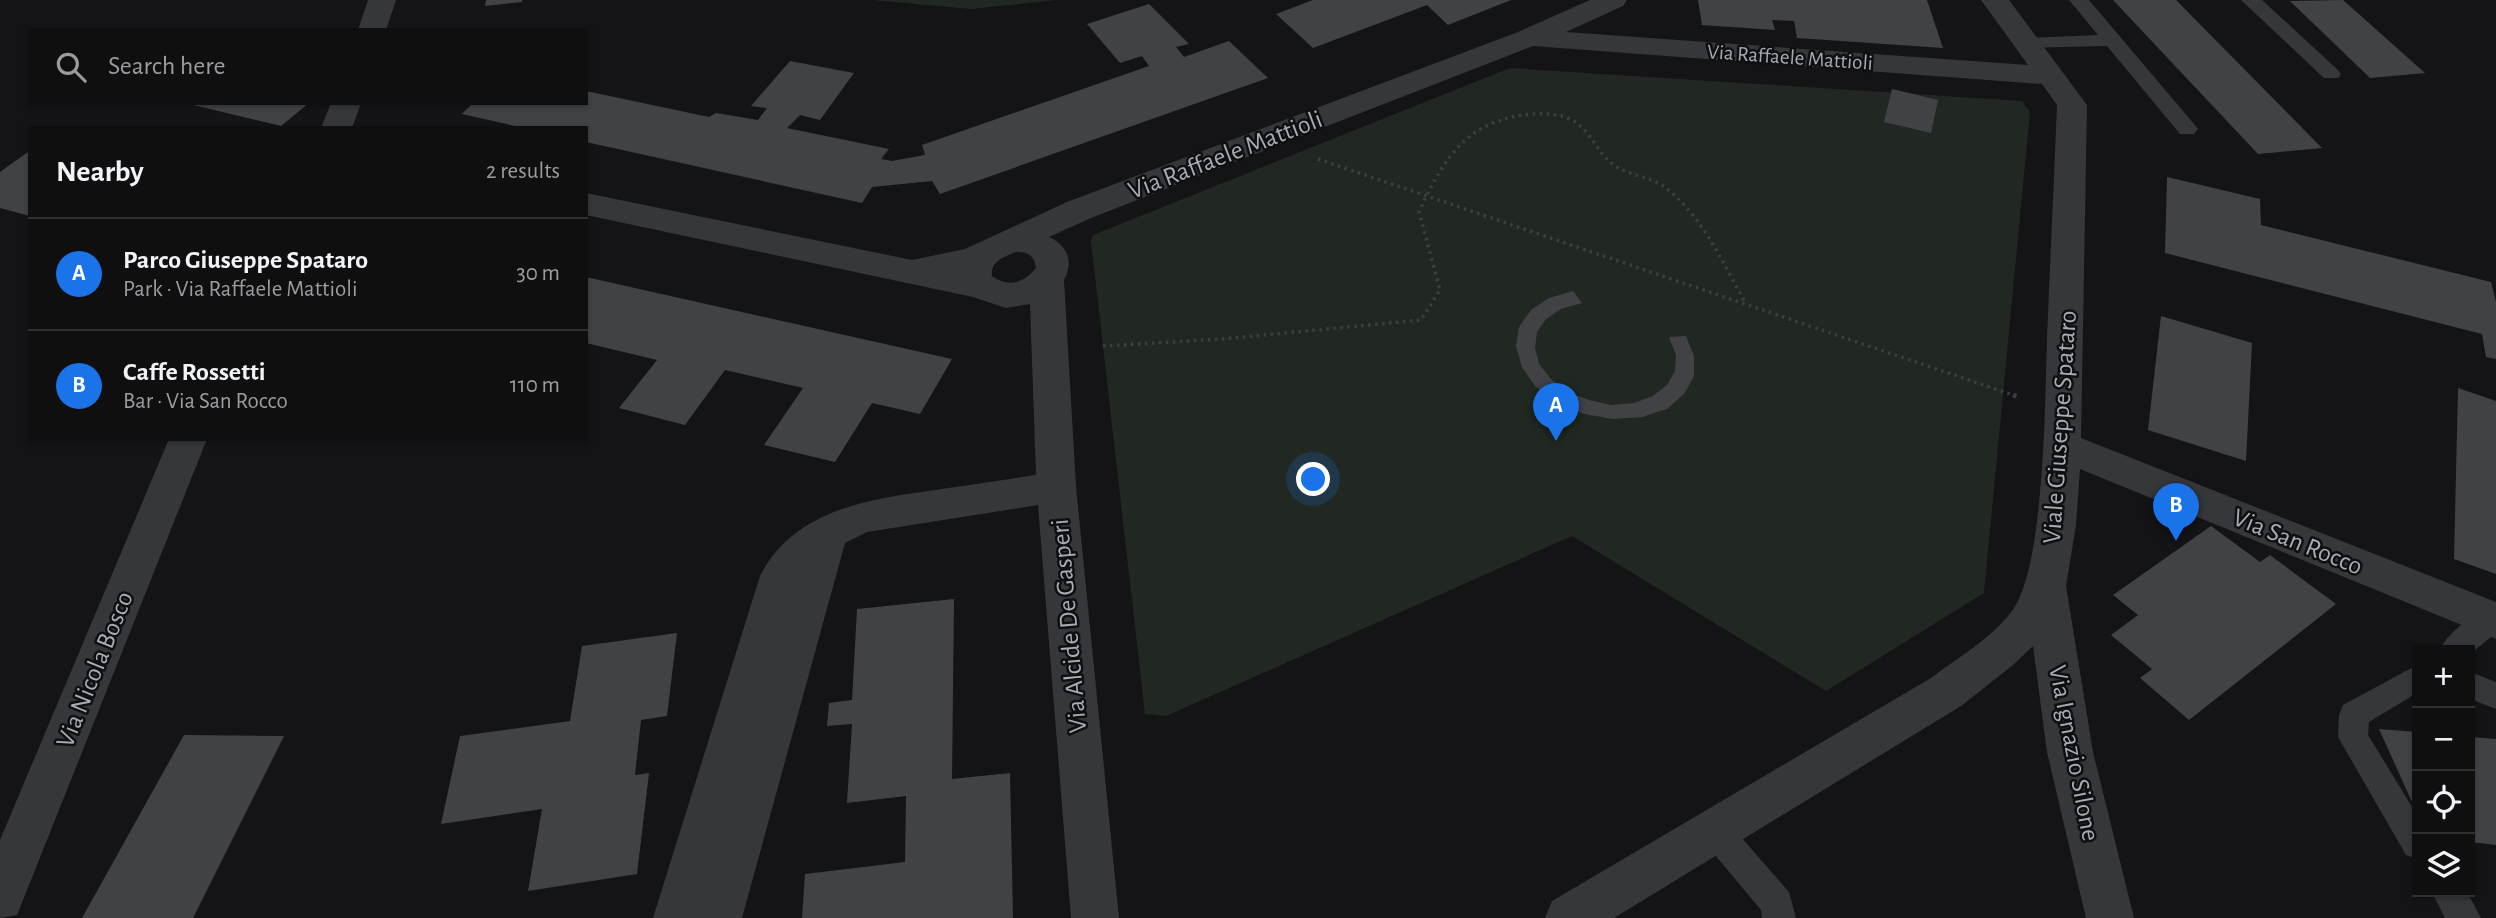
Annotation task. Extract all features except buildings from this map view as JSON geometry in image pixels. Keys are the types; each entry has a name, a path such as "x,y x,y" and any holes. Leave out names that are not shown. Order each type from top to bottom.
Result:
{"street":[{"name":"Via Raffaele Mattioli","path":"994,270 1079,209 1528,38 1613,0"},
{"name":"Viale Giuseppe Spataro","path":"1569,918 1946,692 1998,652 2028,623 2045,586 2056,525 2063,429 2072,105 1994,0"},
{"path":"372,28 377,1"},
{"name":"Via Raffaele Mattioli","path":"1528,38 2051,76"},
{"path":"337,126 345,105"},
{"path":"588,204 897,269 994,270 1030,292 1047,266 1030,242 994,270"},
{"name":"Via Raffaele Mattioli","path":"1047,266 1058,232 1079,209"},
{"name":"Via Alcide De Gasperi","path":"1047,266 1056,487 1095,918"},
{"path":"994,270 1037,314 1050,333"},
{"name":"Via San Rocco","path":"2063,429 2494,620"},
{"name":"Via Nicola Bosco","path":"0,898 187,441"},
{"path":"677,918 781,576 796,557 848,521 866,516 1056,487"},
{"path":"718,918 821,538"},
{"name":"Via Ignazio Silone","path":"2045,586 2070,752 2106,902"}],"lane":[{"path":"2078,0 2187,129"},
{"path":"2251,0 2331,74"},
{"path":"2028,44 2110,40"},
{"path":"2461,645 2494,620"},
{"path":"2412,681 2354,715 2353,737 2412,836"},
{"path":"2475,687 2496,696"},
{"path":"1716,832 1777,903 1779,918"},
{"path":"2451,897 2465,918"}],"path":[{"path":"1103,346 1169,344 1304,329 1421,320 1440,290 1419,212 1426,196 1461,141 1484,127 1521,116 1546,114 1570,118 1592,138 1600,152 1614,166 1630,176 1662,185 1684,205 1746,304"},
{"path":"1307,156 1746,304 2063,429"}],"shaded area":[{"path":"872,0 1056,0 972,9"},
{"path":"1510,68 2022,101 2030,112 1984,593 1826,691 1572,536 1166,716 1145,714 1091,241 1093,235"}],"place":[{"name":"Parco Giuseppe Spataro","path":"1556,441"},
{"name":"Caffe Rossetti","path":"2176,541"}]}
